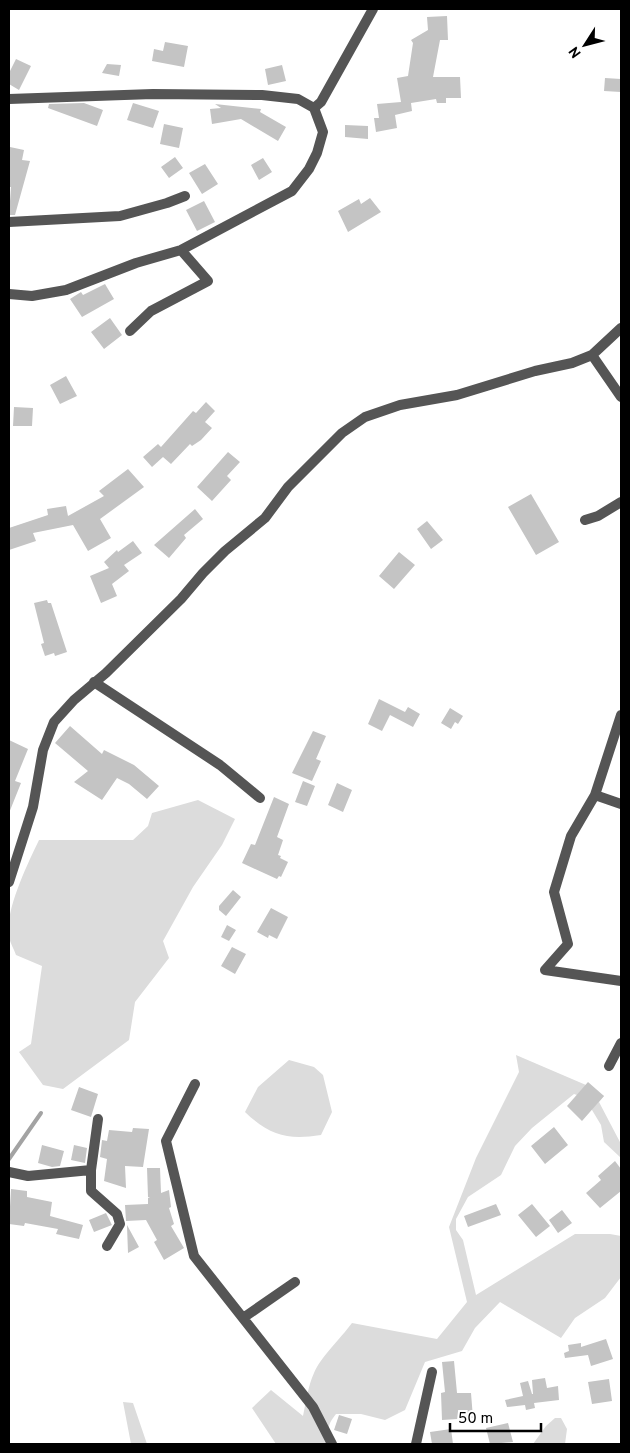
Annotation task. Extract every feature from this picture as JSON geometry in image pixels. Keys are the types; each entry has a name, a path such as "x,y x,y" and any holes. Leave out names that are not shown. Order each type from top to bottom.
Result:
{"street":[{"path":"314,108 321,102 373,9"},
{"path":"9,99 118,95 262,95 298,99 314,108 323,132 317,153 309,169 292,191 181,250 136,263 66,290 32,296 9,294"},
{"path":"9,222 120,216 185,196"},
{"path":"130,330 151,311 208,281 181,250"},
{"path":"9,882 34,807 43,750 54,722 74,700 182,599 203,573 225,551 265,518 288,487 342,432 365,418 400,405 470,392 536,371 572,363 592,355 621,328"},
{"path":"592,355 621,397"},
{"path":"585,520 598,516 621,502"},
{"path":"94,682 220,765 260,798"},
{"path":"621,716 595,795 570,836 554,892 568,944 545,970 621,981"},
{"path":"595,795 621,804"},
{"path":"609,1066 621,1043"},
{"path":"195,1084 166,1141 194,1256 314,1407 332,1444"},
{"path":"98,1119 91,1170 91,1191 117,1214 120,1224 107,1246"},
{"path":"9,1172 28,1176 91,1170"},
{"path":"243,1318 295,1282"},
{"path":"416,1444 432,1372"}],"shaded area":[{"path":"198,800 235,819 222,845 193,887 163,941 169,958 135,1002 129,1040 63,1089 43,1085 19,1052 31,1044 42,966 16,955 8,927 13,901 39,840 133,840 148,826 152,813"},
{"path":"516,1055 586,1085 604,1096 599,1102 621,1144 621,1158 604,1142 601,1125 592,1110 580,1096 574,1094 532,1128 515,1146 501,1175 468,1197 456,1219 456,1230 463,1240 476,1295 575,1234 610,1234 621,1236 621,1277 605,1298 575,1318 561,1338 500,1302 475,1328 462,1351 425,1362 405,1410 385,1420 361,1414 336,1414 329,1428 331,1444 276,1444 252,1408 271,1390 303,1416 310,1383 317,1367 352,1323 437,1339 467,1302 449,1227 476,1158 519,1072"},
{"path":"289,1060 314,1067 323,1075 332,1112 321,1135 299,1137 280,1134 263,1126 245,1112 258,1087"},
{"path":"123,1402 133,1403 147,1444 131,1444"},
{"path":"555,1418 561,1418 567,1429 565,1444 533,1444 546,1426"}],"building":[{"path":"447,16 448,40 440,40 433,77 460,77 461,98 446,98 446,103 437,103 436,99 411,103 412,111 395,115 397,128 376,132 374,118 379,118 377,104 401,102 397,78 408,76 413,43 411,40 428,30 427,17"},
{"path":"165,42 188,46 184,67 152,61 154,49 163,51"},
{"path":"16,59 31,66 19,90 9,84 9,73"},
{"path":"107,64 121,65 119,76 102,73"},
{"path":"282,65 286,81 268,85 265,69"},
{"path":"605,78 621,79 621,92 604,91"},
{"path":"84,103 103,110 97,126 48,108 49,104"},
{"path":"133,103 159,111 153,128 127,120"},
{"path":"215,104 261,109 260,112 286,127 278,141 241,119 212,124 210,109 221,108"},
{"path":"164,124 183,128 179,148 160,144"},
{"path":"345,125 368,126 368,139 345,137"},
{"path":"10,147 24,150 22,160 30,161 15,215 9,215 11,187 9,187"},
{"path":"175,157 183,168 169,178 161,167"},
{"path":"263,158 272,172 259,180 251,165"},
{"path":"205,164 218,184 202,194 189,173"},
{"path":"370,198 381,212 348,232 338,211 359,199 361,204"},
{"path":"204,201 215,222 197,231 186,210"},
{"path":"105,284 114,299 82,317 70,299 81,292 83,295"},
{"path":"110,318 122,335 104,349 91,332"},
{"path":"66,376 77,396 60,404 50,385"},
{"path":"206,402 215,411 205,422 212,428 201,440 192,446 190,444 171,464 163,457 152,467 143,457 158,444 161,447 193,411 196,413"},
{"path":"14,407 33,408 32,426 13,426"},
{"path":"228,452 240,462 227,476 231,480 212,501 197,487"},
{"path":"128,469 144,487 100,519 111,538 88,551 73,525 33,533 36,541 9,550 9,528 48,515 47,509 66,506 68,516 104,496 99,491"},
{"path":"531,494 559,542 536,555 508,507"},
{"path":"195,509 203,519 184,535 186,538 169,558 154,545"},
{"path":"427,521 443,540 431,549 417,529"},
{"path":"133,541 142,553 124,565 129,571 112,584 117,596 101,603 90,576 109,568 104,562 117,550 118,552"},
{"path":"399,552 415,565 394,589 379,576"},
{"path":"47,600 48,603 51,603 67,652 55,656 54,653 45,656 41,644 44,643 34,603"},
{"path":"379,699 405,712 408,707 420,714 413,727 390,715 382,731 368,724"},
{"path":"450,708 463,716 458,724 455,722 451,729 441,723"},
{"path":"70,726 102,754 104,750 134,765 159,786 147,799 129,784 117,778 102,800 74,782 88,771 55,743"},
{"path":"313,731 326,736 316,759 321,761 312,781 292,773"},
{"path":"9,740 28,749 15,781 21,783 9,813"},
{"path":"303,781 315,786 307,806 295,802"},
{"path":"337,783 352,790 343,812 328,805"},
{"path":"274,797 289,804 277,837 283,840 278,855 288,862 281,877 279,876 277,879 242,863 251,844 255,845"},
{"path":"233,890 241,897 226,916 219,910 219,906"},
{"path":"271,908 288,917 277,939 269,935 268,938 257,932"},
{"path":"227,925 236,930 229,941 221,937"},
{"path":"232,947 246,954 235,974 221,966"},
{"path":"588,1082 604,1096 582,1121 567,1106"},
{"path":"79,1087 98,1094 91,1117 71,1110"},
{"path":"554,1127 568,1145 545,1164 531,1146"},
{"path":"133,1128 149,1129 143,1167 125,1166 126,1188 104,1181 107,1159 100,1157 102,1140 107,1141 109,1130 132,1132"},
{"path":"42,1145 64,1151 60,1166 52,1167 38,1163"},
{"path":"74,1145 87,1148 85,1163 71,1160"},
{"path":"615,1161 621,1169 621,1191 600,1208 586,1193 601,1180 598,1176"},
{"path":"147,1168 160,1168 161,1193 169,1190 171,1207 169,1208 174,1224 171,1226 184,1248 164,1260 154,1242 157,1240 146,1220 126,1221 125,1205 148,1204 148,1198 150,1197 148,1197"},
{"path":"11,1189 27,1191 27,1197 52,1202 50,1216 83,1225 79,1239 56,1234 58,1229 25,1223 24,1226 9,1224"},
{"path":"496,1204 501,1215 468,1227 464,1216"},
{"path":"532,1204 550,1226 536,1237 518,1215"},
{"path":"562,1210 572,1223 558,1233 549,1220"},
{"path":"106,1213 112,1225 94,1232 89,1220"},
{"path":"127,1226 139,1247 128,1253"},
{"path":"606,1339 613,1359 591,1366 588,1355 565,1358 564,1353 569,1351 568,1345 581,1343 581,1347"},
{"path":"454,1361 457,1393 471,1393 473,1418 442,1420 441,1393 445,1392 442,1362"},
{"path":"545,1378 547,1388 558,1386 559,1400 534,1403 535,1408 526,1410 525,1405 507,1407 505,1400 523,1396 520,1383 528,1381 533,1394 532,1380"},
{"path":"609,1379 612,1401 592,1404 588,1382"},
{"path":"339,1415 352,1419 347,1434 334,1430"},
{"path":"508,1423 513,1442 490,1444 486,1428"},
{"path":"451,1429 453,1444 432,1444 430,1432"}],"waterway":[{"path":"9,1159 41,1113"}]}
